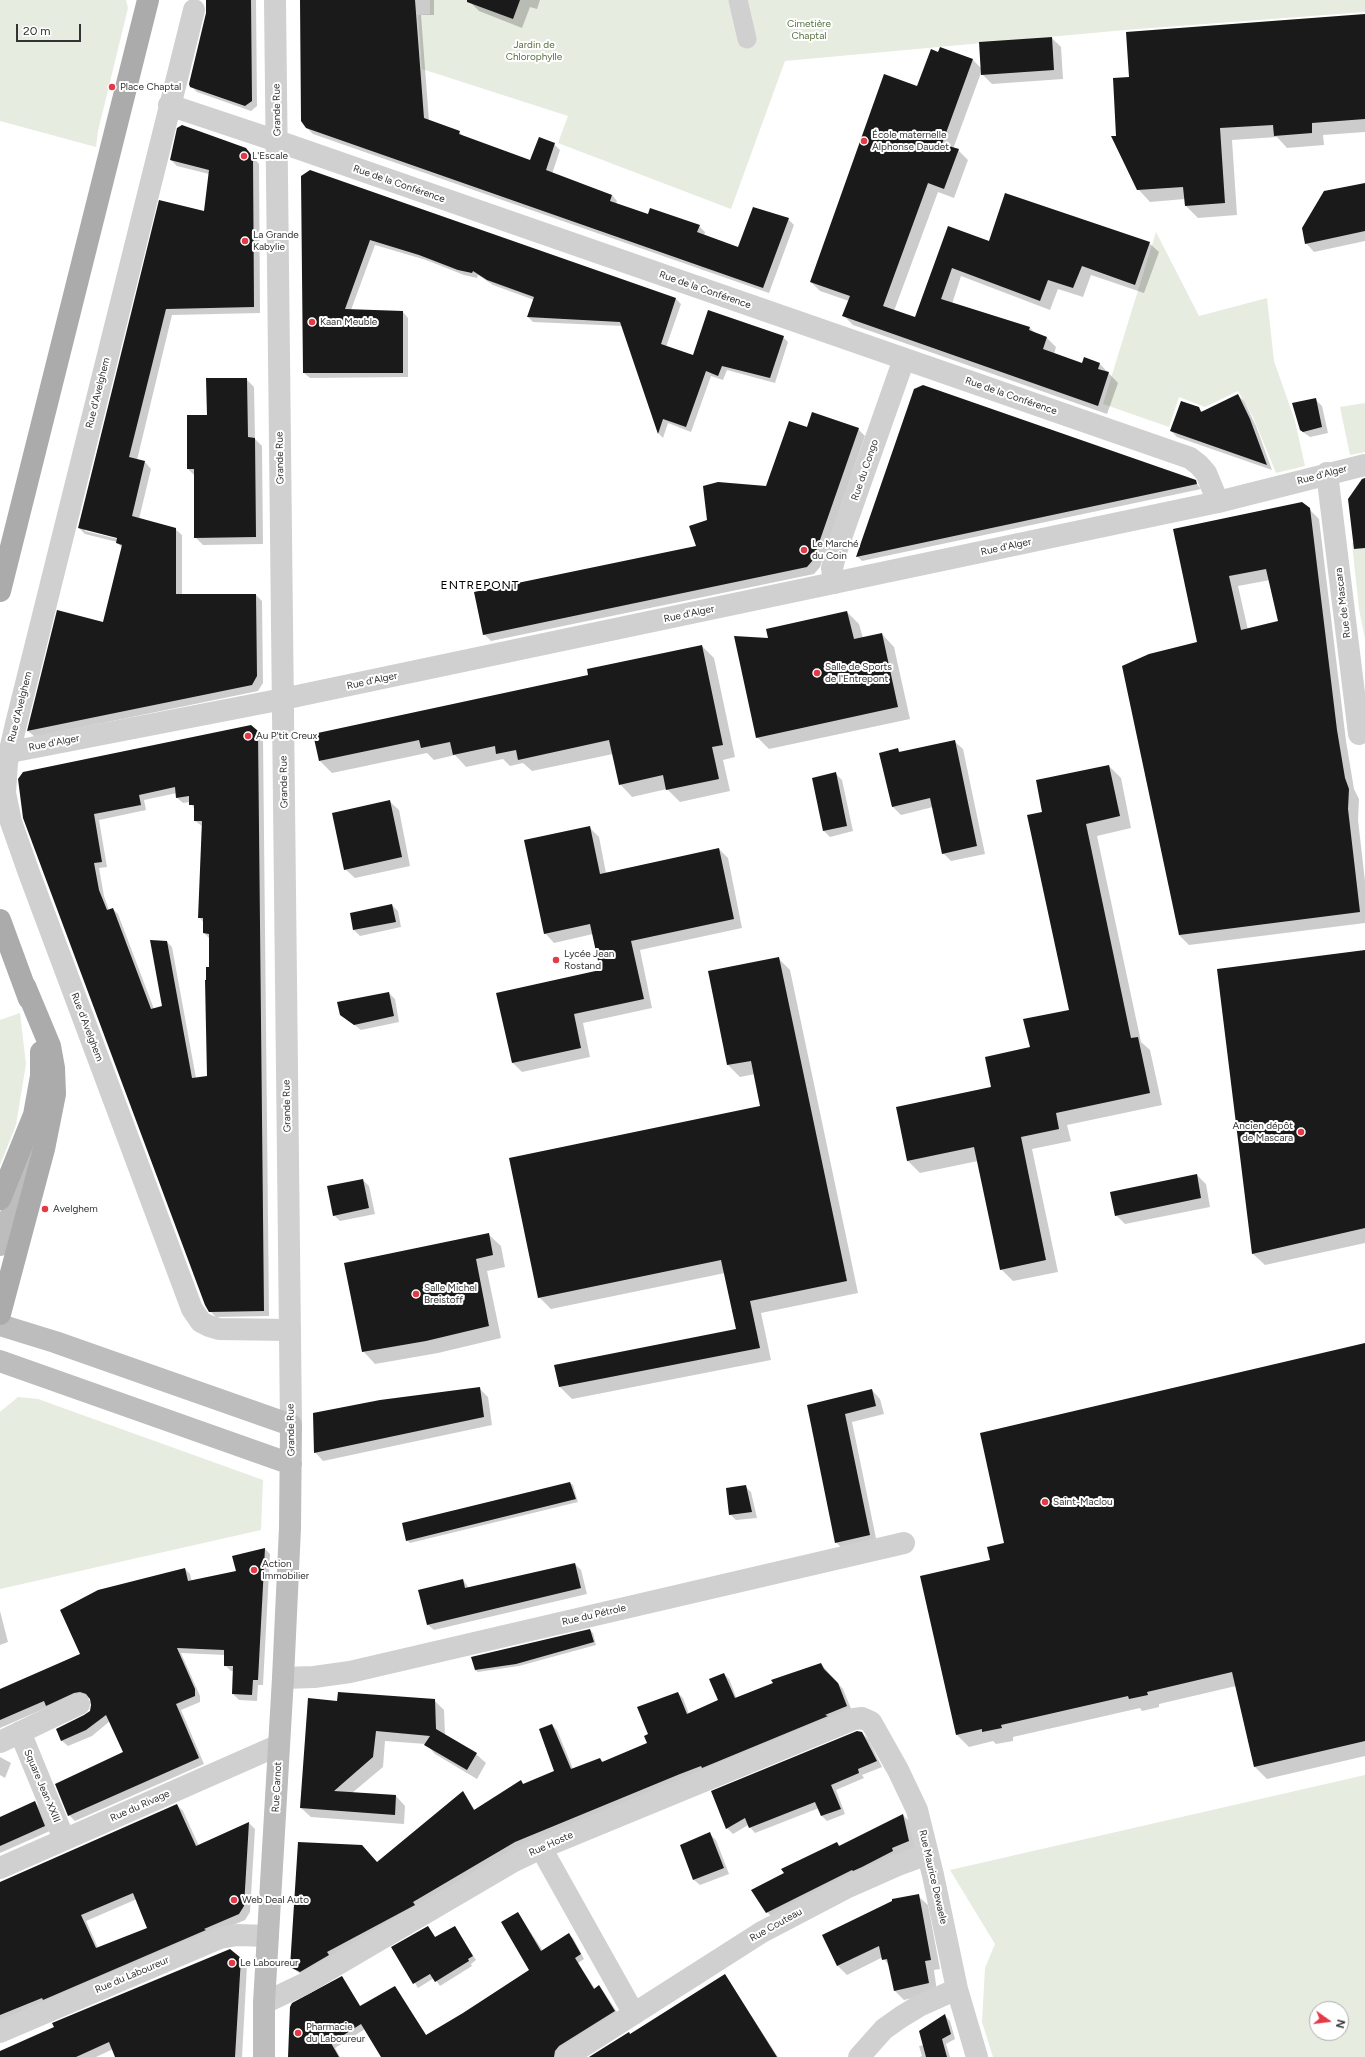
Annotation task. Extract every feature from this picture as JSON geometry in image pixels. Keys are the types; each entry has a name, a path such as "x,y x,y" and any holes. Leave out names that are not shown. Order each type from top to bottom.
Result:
{"main road":[{"path":"137,42 141,0"},
{"path":"0,591 148,0"},
{"path":"0,920 50,1046 54,1068 55,1094 44,1148 0,1314"},
{"path":"0,1245 27,1169 41,1118 44,1080 40,1046 37,1026 25,986"},
{"path":"0,1199 34,1115 41,1076 40,1046"},
{"path":"0,1325 55,1342 291,1425"},
{"path":"0,1361 291,1464"},
{"name":"Grande Rue","path":"290,1516 291,1425"},
{"name":"Rue Carnot","path":"264,2057 264,2003 280,1745 290,1516"}],"street":[{"name":"Grande Rue","path":"275,0 291,1425"},
{"path":"738,0 746,39"},
{"name":"Rue d'Avelghem","path":"194,10 169,105 10,752 5,784 6,802 11,822 192,1309 201,1322 209,1326 219,1328 290,1330"},
{"name":"Rue de la Conférence","path":"169,105 277,141 1190,458 1206,473 1218,502"},
{"name":"Rue du Congo","path":"834,583 832,568 837,549 904,359"},
{"name":"Rue d'Alger","path":"10,752 283,699 1218,502 1327,473 1365,465"},
{"name":"Rue de Mascara","path":"1327,473 1359,734"},
{"name":"Rue du Pétrole","path":"283,1678 314,1677 350,1672 904,1543"},
{"path":"0,1742 79,1704"},
{"name":"Rue Hoste","path":"264,2003 304,1984 514,1861 541,1848 854,1719"},
{"name":"Rue Maurice Dewaele","path":"854,1719 866,1719 871,1722 898,1770 917,1810 957,1989 977,2057"},
{"name":"Square Jean XXIII","path":"20,1732 64,1839"},
{"name":"Rue du Rivage","path":"0,1868 280,1745"},
{"path":"541,1848 634,2014"},
{"name":"Rue Couteau","path":"566,2057 769,1929 846,1888 898,1864 928,1854"},
{"name":"Rue du Laboureur","path":"0,2032 220,1938 236,1935 268,1936"},
{"path":"859,2057 884,2029 901,2017 919,2006 957,1989"}],"green space":[{"path":"0,0 126,0 128,8 98,131 96,147 0,121"},
{"path":"430,0 1365,0 1365,12 1125,30 785,61 731,209 558,143 568,116 422,69 418,15 430,14"},
{"path":"1156,232 1199,316 1267,298 1274,361 1295,421 1305,466 1276,473 1253,417 1238,391 1205,407 1179,397 1169,427 1103,404"},
{"path":"1365,403 1365,452 1350,455 1340,407"},
{"path":"1365,540 1365,639 1359,609 1352,543"},
{"path":"20,1013 26,1064 16,1125 0,1165 0,1020"},
{"path":"18,1397 38,1399 263,1480 261,1530 0,1589 0,1412"},
{"path":"1365,1775 1365,2057 993,2057 982,2022 985,1968 995,1944 950,1870"}],"building":[{"path":"206,0 251,0 252,101 245,106 190,87 189,84 206,13"},
{"path":"300,0 415,0 424,118 460,131 459,134 530,160 539,137 555,143 546,170 612,195 610,201 648,214 650,208 700,225 697,232 738,247 753,207 789,218 763,288 306,128 301,121"},
{"path":"467,0 520,0 513,19 467,2"},
{"path":"1365,14 1365,119 1312,123 1312,133 1274,136 1273,125 1220,128 1225,203 1185,206 1183,187 1137,190 1111,136 1116,136 1113,78 1129,77 1126,32"},
{"path":"1052,37 1054,70 981,75 979,42"},
{"path":"940,47 973,59 942,144 959,149 944,189 928,183 883,306 915,317 948,226 989,241 1005,193 1150,242 1135,285 1082,266 1073,288 1048,280 1040,301 952,268 941,299 1030,327 1029,330 1047,337 1043,349 1082,363 1084,357 1100,363 1098,369 1109,372 1098,406 842,316 850,296 810,282 884,74 917,86 931,49 938,52"},
{"path":"182,125 246,148 253,157 254,307 166,309 129,457 145,461 132,516 176,528 176,594 256,594 257,676 252,685 27,731 57,610 103,622 122,545 116,543 117,538 78,528 159,200 204,211 209,170 170,160 177,128"},
{"path":"310,170 676,298 661,344 693,355 708,310 784,336 770,378 722,366 718,376 706,371 686,427 663,419 658,434 620,322 527,317 534,297 487,280 473,271 472,273 458,270 419,255 370,240 345,309 403,311 403,373 303,373 301,176"},
{"path":"1365,183 1365,231 1305,244 1302,228 1324,191"},
{"path":"206,378 247,378 248,437 255,438 256,537 194,538 194,469 187,469 187,415 207,415"},
{"path":"923,385 1196,480 1197,484 856,557 914,389"},
{"path":"1238,394 1250,419 1267,465 1170,431 1181,401 1199,407 1201,412"},
{"path":"1316,398 1322,427 1303,432 1300,430 1292,403"},
{"path":"812,412 859,428 813,560 807,567 483,635 474,592 696,546 689,526 707,520 703,486 718,482 766,486 789,421 807,427"},
{"path":"1365,478 1365,548 1354,549 1348,499 1362,479"},
{"path":"1302,502 1310,508 1337,730 1345,778 1349,789 1348,809 1360,912 1179,935 1122,666 1149,654 1197,642 1173,529","holes":["1266,569 1278,621 1241,630 1229,576"]},
{"name":"Salle de Sports de l'Entrepont","path":"847,611 854,639 882,633 898,707 756,738 734,636 768,638 766,629"},
{"path":"702,645 723,745 712,747 719,779 666,790 663,775 619,785 609,740 518,760 516,750 496,754 495,746 453,755 450,742 421,748 419,740 319,761 313,734 588,675 587,669"},
{"path":"251,725 258,731 264,1311 209,1312 205,1305 23,818 18,779 23,772","holes":["175,787 176,798 189,796 189,805 194,805 194,821 202,821 198,918 203,918 203,933 209,934 209,967 206,967 205,980 207,1076 192,1078 167,941 150,940 162,1006 151,1009 113,908 107,910 99,890 94,863 102,862 94,814 141,805 139,795"]},
{"path":"955,740 977,846 942,854 930,798 892,807 879,753 898,748 899,752"},
{"path":"1109,765 1120,816 1086,824 1131,1038 1138,1037 1150,1093 1056,1113 1059,1129 1021,1137 1046,1260 1000,1270 974,1147 907,1161 896,1107 991,1087 985,1057 1030,1047 1023,1019 1069,1010 1027,815 1042,812 1036,780"},
{"path":"836,772 847,826 823,831 812,778"},
{"path":"390,800 402,857 344,870 332,813"},
{"path":"590,826 600,874 719,848 734,919 631,941 644,999 574,1014 581,1048 512,1063 496,993 600,970 590,924 544,934 524,840"},
{"path":"392,904 396,922 353,930 350,913"},
{"name":"Ancien dépôt de Mascara","path":"1365,950 1365,1228 1252,1254 1217,969"},
{"path":"779,957 847,1281 750,1301 760,1348 559,1387 554,1365 736,1329 721,1260 538,1298 509,1158 760,1106 751,1061 727,1065 708,971"},
{"path":"389,992 394,1016 354,1025 340,1015 337,1002"},
{"path":"1197,1174 1201,1198 1115,1216 1110,1192"},
{"path":"363,1179 369,1208 333,1216 327,1186"},
{"name":"Salle Michel Breistoff","path":"489,1233 493,1255 476,1259 489,1326 426,1341 362,1352 344,1263"},
{"path":"1365,1343 1365,1741 1254,1767 1232,1672 1147,1692 1148,1695 1129,1699 1128,1696 1001,1725 1002,1728 982,1732 982,1729 956,1735 920,1576 990,1560 987,1547 1004,1543 980,1433"},
{"path":"480,1387 484,1417 314,1453 313,1413 380,1400"},
{"path":"872,1389 876,1406 845,1414 870,1535 835,1543 807,1405"},
{"path":"570,1482 576,1499 406,1541 402,1523"},
{"path":"746,1485 752,1512 729,1515 726,1488"},
{"path":"265,1548 258,1680 253,1680 252,1695 232,1694 233,1666 224,1666 224,1650 177,1648 195,1689 195,1696 176,1704 199,1758 68,1816 55,1784 123,1752 106,1715 86,1730 61,1741 56,1729 90,1711 90,1699 86,1694 80,1692 74,1693 46,1706 44,1701 0,1720 0,1689 80,1654 60,1610 98,1590 185,1568 188,1581 236,1571 232,1556"},
{"path":"575,1563 581,1588 427,1625 418,1590 463,1579 465,1588"},
{"path":"590,1629 594,1642 516,1664 475,1670 471,1657"},
{"path":"821,1663 824,1669 838,1683 847,1706 825,1715 828,1716 702,1768 701,1766 680,1774 515,1842 413,1902 415,1905 327,1952 329,1955 300,1972 290,1967 298,1842 362,1845 377,1862 463,1791 474,1810 521,1780 523,1784 554,1771 539,1729 552,1724 571,1769 600,1758 602,1762 647,1743 644,1736 648,1734 637,1707 678,1692 687,1714 718,1700 709,1679 724,1673 735,1698 773,1683 771,1680"},
{"path":"338,1692 435,1699 436,1729 477,1753 467,1770 424,1745 430,1736 376,1731 373,1757 334,1791 396,1795 395,1815 300,1808 308,1698 337,1701"},
{"path":"857,1731 862,1732 877,1761 858,1769 859,1773 831,1785 841,1809 821,1816 815,1802 749,1828 745,1818 726,1829 711,1791"},
{"path":"35,1801 45,1826 0,1846 0,1817"},
{"path":"177,1804 196,1846 249,1822 244,1906 239,1914 204,1929 206,1930 43,2000 42,1998 0,2015 0,1882","holes":["133,1893 147,1928 96,1948 81,1915"]},
{"path":"903,1814 909,1841 892,1848 893,1851 862,1867 853,1871 852,1870 766,1913 751,1890 784,1873 781,1869 837,1842 839,1846"},
{"path":"710,1832 724,1868 693,1880 680,1845"},
{"path":"919,1894 931,1960 925,1961 929,1983 894,1991 887,1959 882,1960 879,1946 837,1966 822,1935 892,1901 892,1899"},
{"path":"518,1912 541,1951 569,1933 581,1954 575,1958 594,1989 599,1985 615,2011 559,2046 555,2051 554,2057 381,2057 361,2024 331,2043 339,2057 288,2057 290,2007 292,2003 342,1976 360,2006 395,1986 426,2035 463,2013 529,1970 501,1922"},
{"path":"428,1926 435,1937 455,1926 473,1956 468,1959 469,1961 435,1982 430,1974 413,1984 391,1947"},
{"path":"230,1949 241,1958 235,2057 115,2057 109,2042 76,2057 0,2057 0,2051 54,2027 52,2023"},
{"path":"725,1974 777,2057 589,2057 629,2032 630,2034"},
{"path":"945,2014 951,2034 942,2039 947,2057 926,2057 919,2031"}],"place":[{"name":"Place Chaptal","path":"112,87"},
{"name":"École maternelle Alphonse Daudet","path":"864,141"},
{"name":"L'Escale","path":"244,156"},
{"name":"La Grande Kabylie","path":"245,241"},
{"name":"Kaan Meuble","path":"312,322"},
{"name":"Le Marché du Coin","path":"804,550"},
{"name":"Salle de Sports de l'Entrepont","path":"817,673"},
{"name":"Au P'tit Creux","path":"248,736"},
{"name":"Lycée Jean Rostand","path":"556,960"},
{"name":"Ancien dépôt de Mascara","path":"1301,1132"},
{"name":"Avelghem","path":"45,1209"},
{"name":"Salle Michel Breistoff","path":"416,1294"},
{"name":"Saint-Maclou","path":"1045,1502"},
{"name":"Action Immobilier","path":"254,1570"},
{"name":"Web Deal Auto","path":"234,1900"},
{"name":"Le Laboureur","path":"232,1963"},
{"name":"Pharmacie du Laboureur","path":"298,2033"}],"district":[{"name":"ENTREPONT","path":"480,585"}],"park label":[{"name":"Cimetière Chaptal","path":"809,30"},
{"name":"Jardin de Chlorophylle","path":"534,50"}]}
